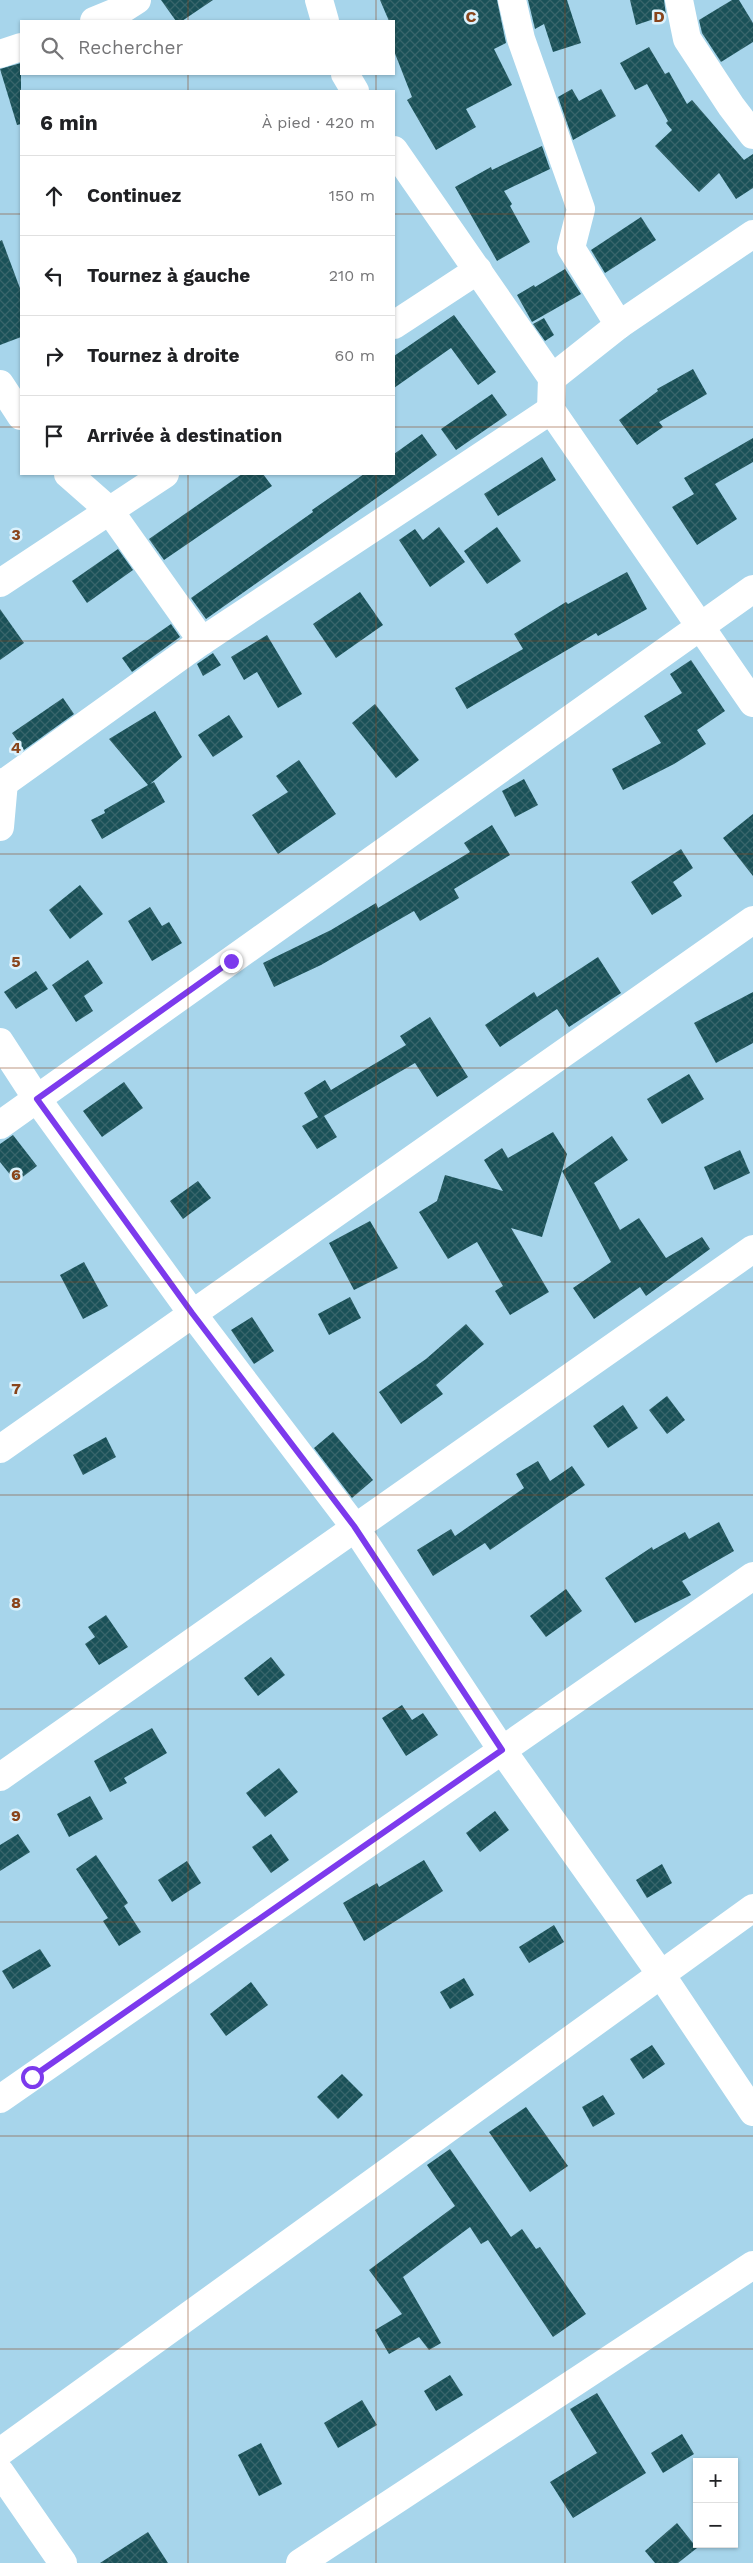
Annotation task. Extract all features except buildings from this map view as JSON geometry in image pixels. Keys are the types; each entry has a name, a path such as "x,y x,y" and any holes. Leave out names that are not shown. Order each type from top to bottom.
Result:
{"street":[{"path":"96,20 123,9 137,0"},
{"path":"319,0 324,20"},
{"path":"512,0 521,39 581,208 571,248 619,325"},
{"path":"679,0 687,39 730,106 753,135"},
{"path":"0,54 20,47"},
{"path":"346,75 354,90"},
{"path":"395,151 552,378 551,410 753,703"},
{"path":"552,378 619,325 753,234"},
{"path":"395,324 478,270"},
{"path":"0,384 20,414"},
{"path":"0,827 2,784 202,642 551,410"},
{"path":"69,475 109,510 202,642"},
{"path":"0,583 163,475"},
{"path":"0,1125 753,589"},
{"path":"0,1449 753,920"},
{"path":"0,1042 37,1099 192,1313 354,1526 502,1750 660,1974 753,2112"},
{"path":"0,1777 354,1526 753,1249"},
{"path":"0,2099 753,1576"},
{"path":"0,2452 753,1908"},
{"path":"300,2563 753,2265"},
{"path":"0,2472 63,2563"}],"route":[{"path":"32,2077 502,1750 354,1526 192,1313 37,1099 231,961"}]}
